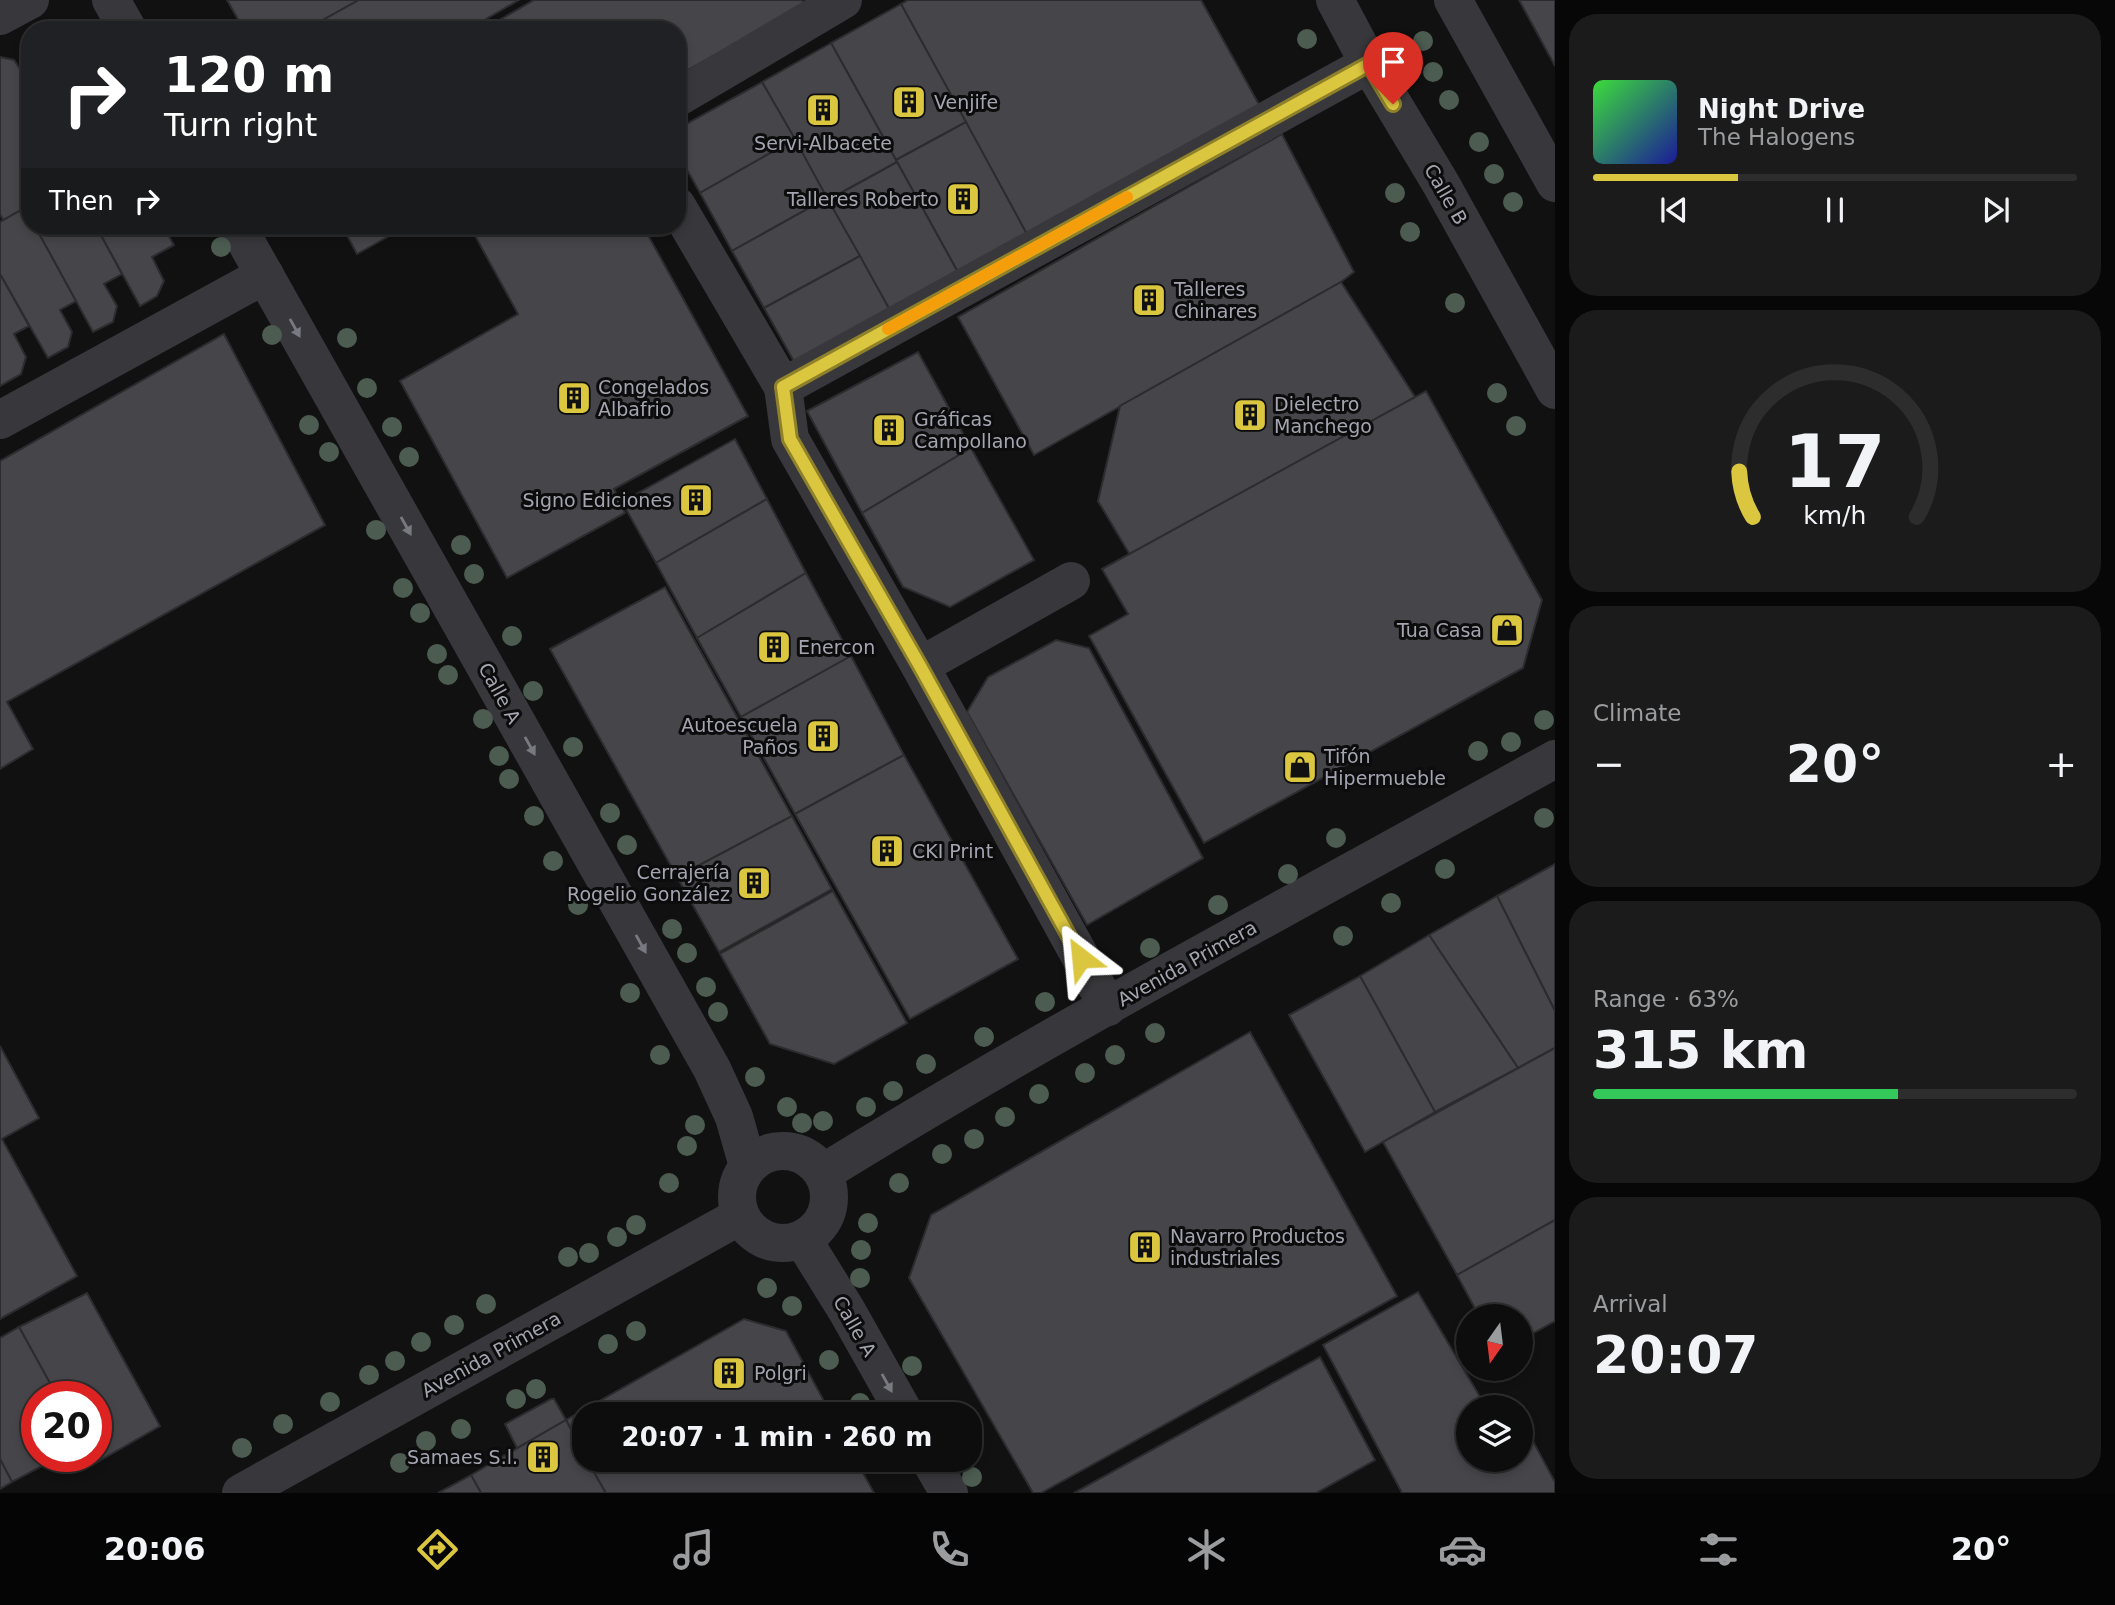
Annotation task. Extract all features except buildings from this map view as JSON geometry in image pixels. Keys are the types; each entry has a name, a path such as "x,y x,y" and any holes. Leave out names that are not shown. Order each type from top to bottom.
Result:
{"street":[{"path":"0,16 30,0"},
{"path":"111,0 123,21"},
{"path":"686,93 843,0"},
{"name":"Calle B","path":"1335,0 1555,390"},
{"path":"1453,0 1555,183"},
{"path":"783,387 1369,64"},
{"path":"686,221 783,387 790,439 920,666 1108,1007"},
{"name":"Calle A","path":"242,235 712,1069 734,1117 748,1166"},
{"path":"0,420 265,275"},
{"path":"920,666 1071,581"},
{"name":"Avenida Primera","path":"823,1173 1108,1007 1555,759"},
{"path":"788,1151 802,1155 823,1173 830,1192 828,1211 818,1228 803,1240 788,1244 760,1238 748,1228 740,1216 736,1203 741,1177 748,1166 760,1156 788,1151"},
{"name":"Avenida Primera","path":"241,1493 740,1216"},
{"name":"Calle A","path":"803,1240 898,1402"},
{"path":"937,1472 949,1493"}],"slow traffic":[{"path":"888,329 1127,197"}],"place":[{"name":"Venjife","path":"909,102"},
{"name":"Servi-Albacete","path":"823,110"},
{"name":"Talleres Roberto","path":"963,199"},
{"name":"Talleres Chinares","path":"1149,300"},
{"name":"Congelados Albafrio","path":"574,398"},
{"name":"Dielectro Manchego","path":"1250,415"},
{"name":"Gráficas Campollano","path":"889,430"},
{"name":"Signo Ediciones","path":"696,500"},
{"name":"Tua Casa","path":"1507,630"},
{"name":"Enercon","path":"774,647"},
{"name":"Autoescuela Paños","path":"823,736"},
{"name":"Tifón Hipermueble","path":"1300,767"},
{"name":"CKI Print","path":"887,851"},
{"name":"Cerrajería Rogelio González","path":"754,883"},
{"name":"Navarro Productos industriales","path":"1145,1247"},
{"name":"Polgri","path":"729,1373"},
{"name":"Samaes S.l.","path":"543,1457"}],"route":[{"path":"1081,958 920,666 790,439 783,387 1369,64 1393,104"}]}
